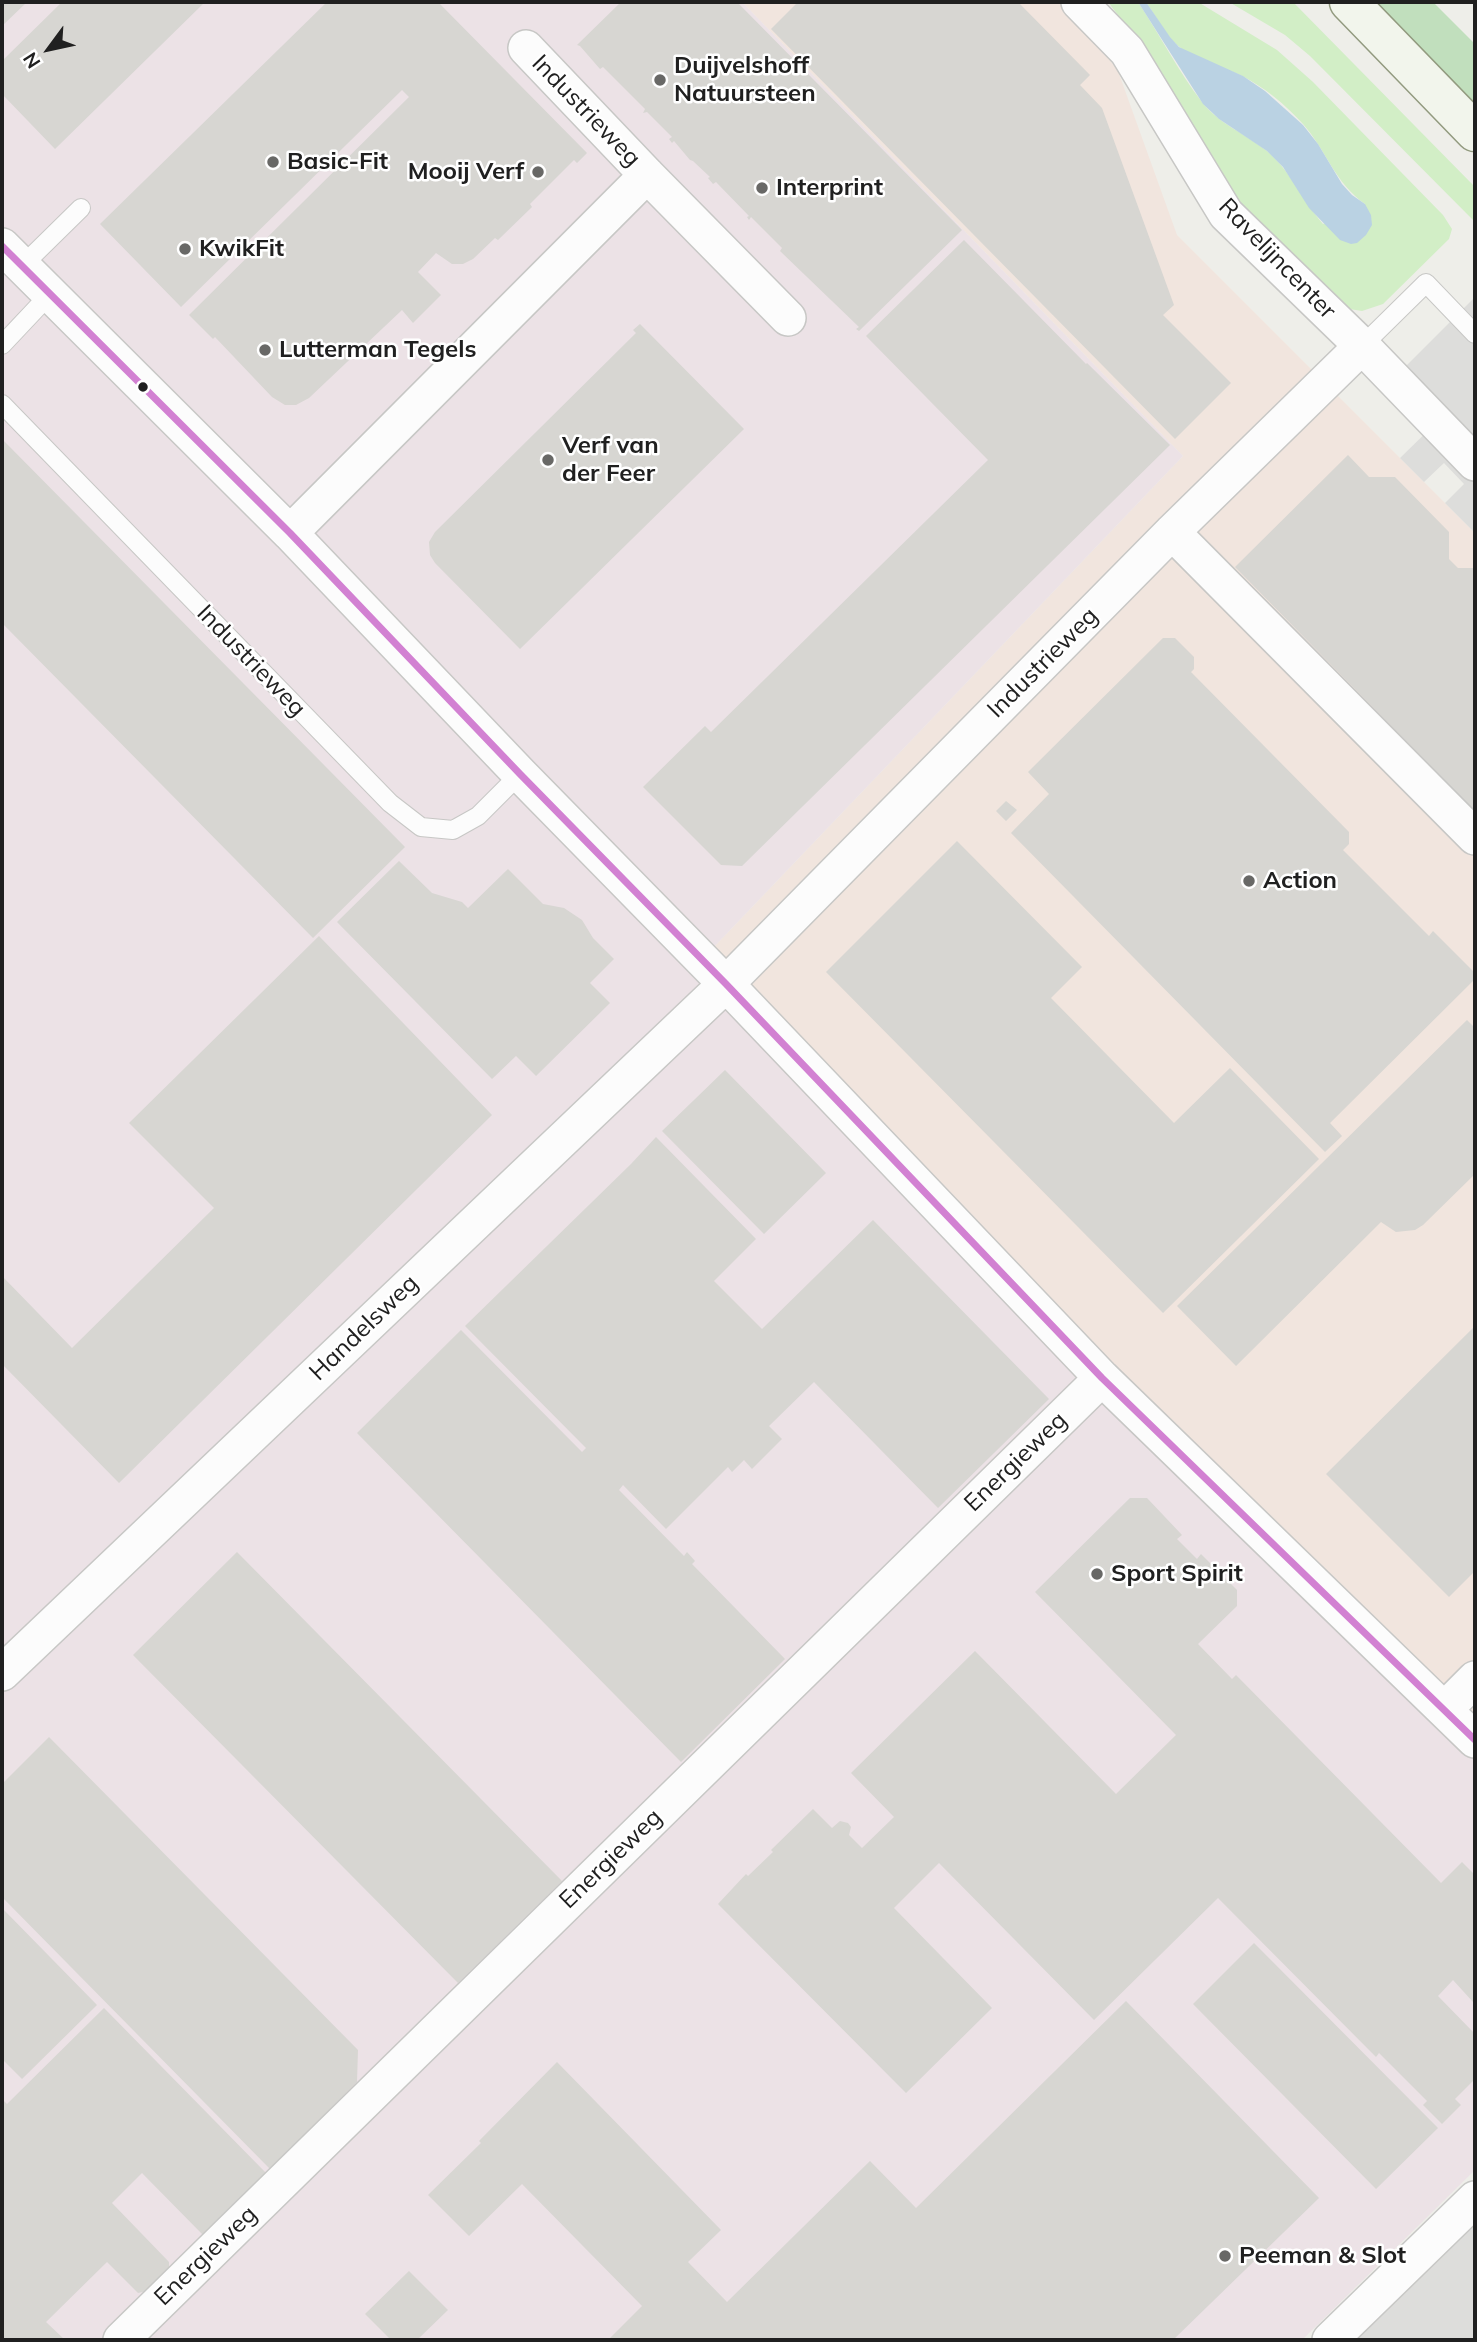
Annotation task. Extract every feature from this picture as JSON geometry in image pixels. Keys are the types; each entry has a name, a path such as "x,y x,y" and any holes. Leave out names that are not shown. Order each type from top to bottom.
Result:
{"main road":[{"path":"1349,2 1475,132"}],"street":[{"name":"Ravelijncenter","path":"1079,2 1127,51 1226,214 1363,346 1475,463"},
{"name":"Industrieweg","path":"526,47 647,175 789,318"},
{"name":"Industrieweg","path":"290,533 647,175"},
{"path":"12,256 290,533 1102,1378 1475,1740"},
{"name":"Industrieweg","path":"726,984 1172,532 1363,346"},
{"path":"1172,532 1475,837"},
{"name":"Handelsweg","path":"2,1673 726,984"},
{"name":"Energieweg","path":"121,2340 1102,1378"},
{"path":"1445,1709 1475,1679"},
{"path":"1331,2340 1475,2200"}],"lane":[{"path":"12,256 81,208"},
{"path":"1363,346 1426,283 1475,334"},
{"path":"2,345 50,294"},
{"name":"Industrieweg","path":"2,404 390,803 421,827 453,830 478,816 520,774"}],"shaded area":[{"path":"2,2 742,2 1183,456 690,972 1475,1726 1475,2170 1302,2340 2,2340"},
{"path":"742,2 1061,2 1088,31 1118,71 1177,235 1475,533 1475,1726 690,972 1183,456"},
{"path":"1475,297 1475,533 1445,503 1464,484 1444,463 1424,482 1400,458 1444,415 1401,371"},
{"path":"1475,2225 1475,2340 1356,2340"}],"green space":[{"path":"1108,2 1138,2 1202,102 1216,117 1259,145 1275,159 1323,224 1365,204 1338,176 1311,134 1274,96 1240,75 1199,59 1177,45 1146,2 1198,2 1277,50 1313,82 1443,215 1452,229 1449,239 1383,304 1362,311 1343,308 1244,213 1162,73"},
{"path":"1229,2 1293,2 1475,187 1475,222 1310,56 1285,35"},
{"path":"1359,2 1433,2 1475,44 1475,119"}],"water":[{"path":"1138,2 1146,2 1179,47 1243,76 1265,91 1303,125 1342,184 1365,204 1371,215 1372,225 1366,235 1357,243 1340,240 1309,208 1283,167 1267,151 1219,119 1203,104"}],"building":[{"path":"2,2 27,2 2,26"},
{"path":"62,2 205,2 55,149 2,94 2,61"},
{"path":"327,2 438,2 587,153 577,163 574,160 530,204 532,207 498,240 495,238 473,259 463,264 452,264 436,253 418,272 441,295 413,323 402,310 309,398 296,405 285,405 272,397 215,337 213,339 189,315 409,97 402,90 181,307 100,224"},
{"path":"621,2 737,2 962,230 859,331 856,329 859,327 780,251 782,248 751,217 749,220 749,216 716,182 713,184 708,178 710,177 690,160 674,141 672,143 669,139 672,137 647,112 643,113 645,109 577,45"},
{"path":"798,2 1018,2 1090,75 1080,85 1102,108 1174,305 1163,315 1231,383 1175,439 771,29"},
{"path":"964,240 1170,445 742,866 721,865 643,787 705,726 711,732 988,460 866,336"},
{"path":"640,324 744,429 520,649 435,563 430,555 429,542 435,532 636,333 633,330"},
{"path":"2,439 405,847 313,938 2,623"},
{"path":"1348,455 1369,477 1395,477 1449,532 1449,559 1458,568 1475,568 1475,811 1235,567"},
{"path":"1163,638 1175,638 1194,657 1194,669 1191,672 1349,832 1349,844 1343,850 1429,936 1433,931 1475,973 1475,979 1330,1123 1342,1136 1325,1152 1011,833 1049,794 1028,772"},
{"path":"1006,801 1017,810 1006,821 996,811"},
{"path":"957,841 1082,967 1051,998 1174,1123 1230,1068 1319,1159 1163,1313 826,972"},
{"path":"399,861 432,893 462,902 468,908 508,869 543,904 564,908 582,920 593,938 614,959 590,983 610,1003 536,1076 516,1056 492,1079 337,922"},
{"path":"319,936 492,1115 119,1483 2,1364 2,1276 72,1348 214,1208 129,1123"},
{"path":"1467,1020 1475,1028 1475,1174 1415,1230 1396,1232 1381,1222 1236,1366 1177,1306"},
{"path":"725,1070 826,1173 764,1234 662,1131"},
{"path":"656,1137 756,1239 714,1281 762,1329 873,1220 1049,1399 938,1508 814,1382 769,1426 782,1439 752,1469 744,1460 732,1472 728,1467 666,1529 623,1485 619,1490 684,1556 687,1552 695,1561 692,1564 785,1659 681,1762 357,1433 461,1330 582,1452 586,1448 465,1326"},
{"path":"1475,1326 1475,1571 1449,1597 1326,1474"},
{"path":"1130,1498 1147,1498 1182,1535 1177,1539 1197,1559 1201,1554 1237,1590 1237,1606 1198,1644 1232,1679 1236,1675 1441,1883 1462,1862 1475,1875 1475,2000 1473,2002 1453,1980 1438,1996 1475,2034 1475,2079 1455,2099 1461,2105 1442,2124 1423,2105 1427,2101 1379,2053 1376,2057 1218,1898 1094,2020 939,1863 894,1908 992,2008 906,2093 718,1904 746,1874 748,1876 773,1852 771,1850 813,1809 832,1828 840,1821 848,1823 851,1827 849,1835 862,1848 894,1817 851,1773 975,1651 1116,1794 1176,1735 1035,1592"},
{"path":"237,1552 562,1881 458,1983 133,1655"},
{"path":"49,1737 358,2050 357,2082 270,2169 2,1897 2,1784"},
{"path":"2,1908 97,2005 22,2079 2,2059"},
{"path":"1254,1943 1438,2128 1376,2189 1193,2004"},
{"path":"1126,2001 1319,2198 1173,2340 608,2340 642,2306 522,2184 469,2236 428,2195 557,2062 721,2230 688,2262 727,2302 870,2161 916,2208"},
{"path":"104,2008 266,2173 203,2235 142,2173 112,2203 169,2262 169,2268 147,2291 138,2293 107,2262 46,2322 65,2340 2,2340 2,2099 7,2104"},
{"path":"409,2271 448,2310 417,2340 391,2340 365,2314"}],"transit line":[{"path":"2,246 290,533 1102,1378 1475,1740"}],"place":[{"name":"Duijvelshoff Natuursteen","path":"660,80"},
{"name":"Basic-Fit","path":"273,162"},
{"name":"Mooij Verf","path":"538,172"},
{"name":"Interprint","path":"762,188"},
{"name":"KwikFit","path":"185,249"},
{"name":"Lutterman Tegels","path":"265,350"},
{"name":"Verf van der Feer","path":"548,460"},
{"name":"Action","path":"1249,881"},
{"name":"Sport Spirit","path":"1097,1574"},
{"name":"Peeman & Slot","path":"1225,2256"}]}
